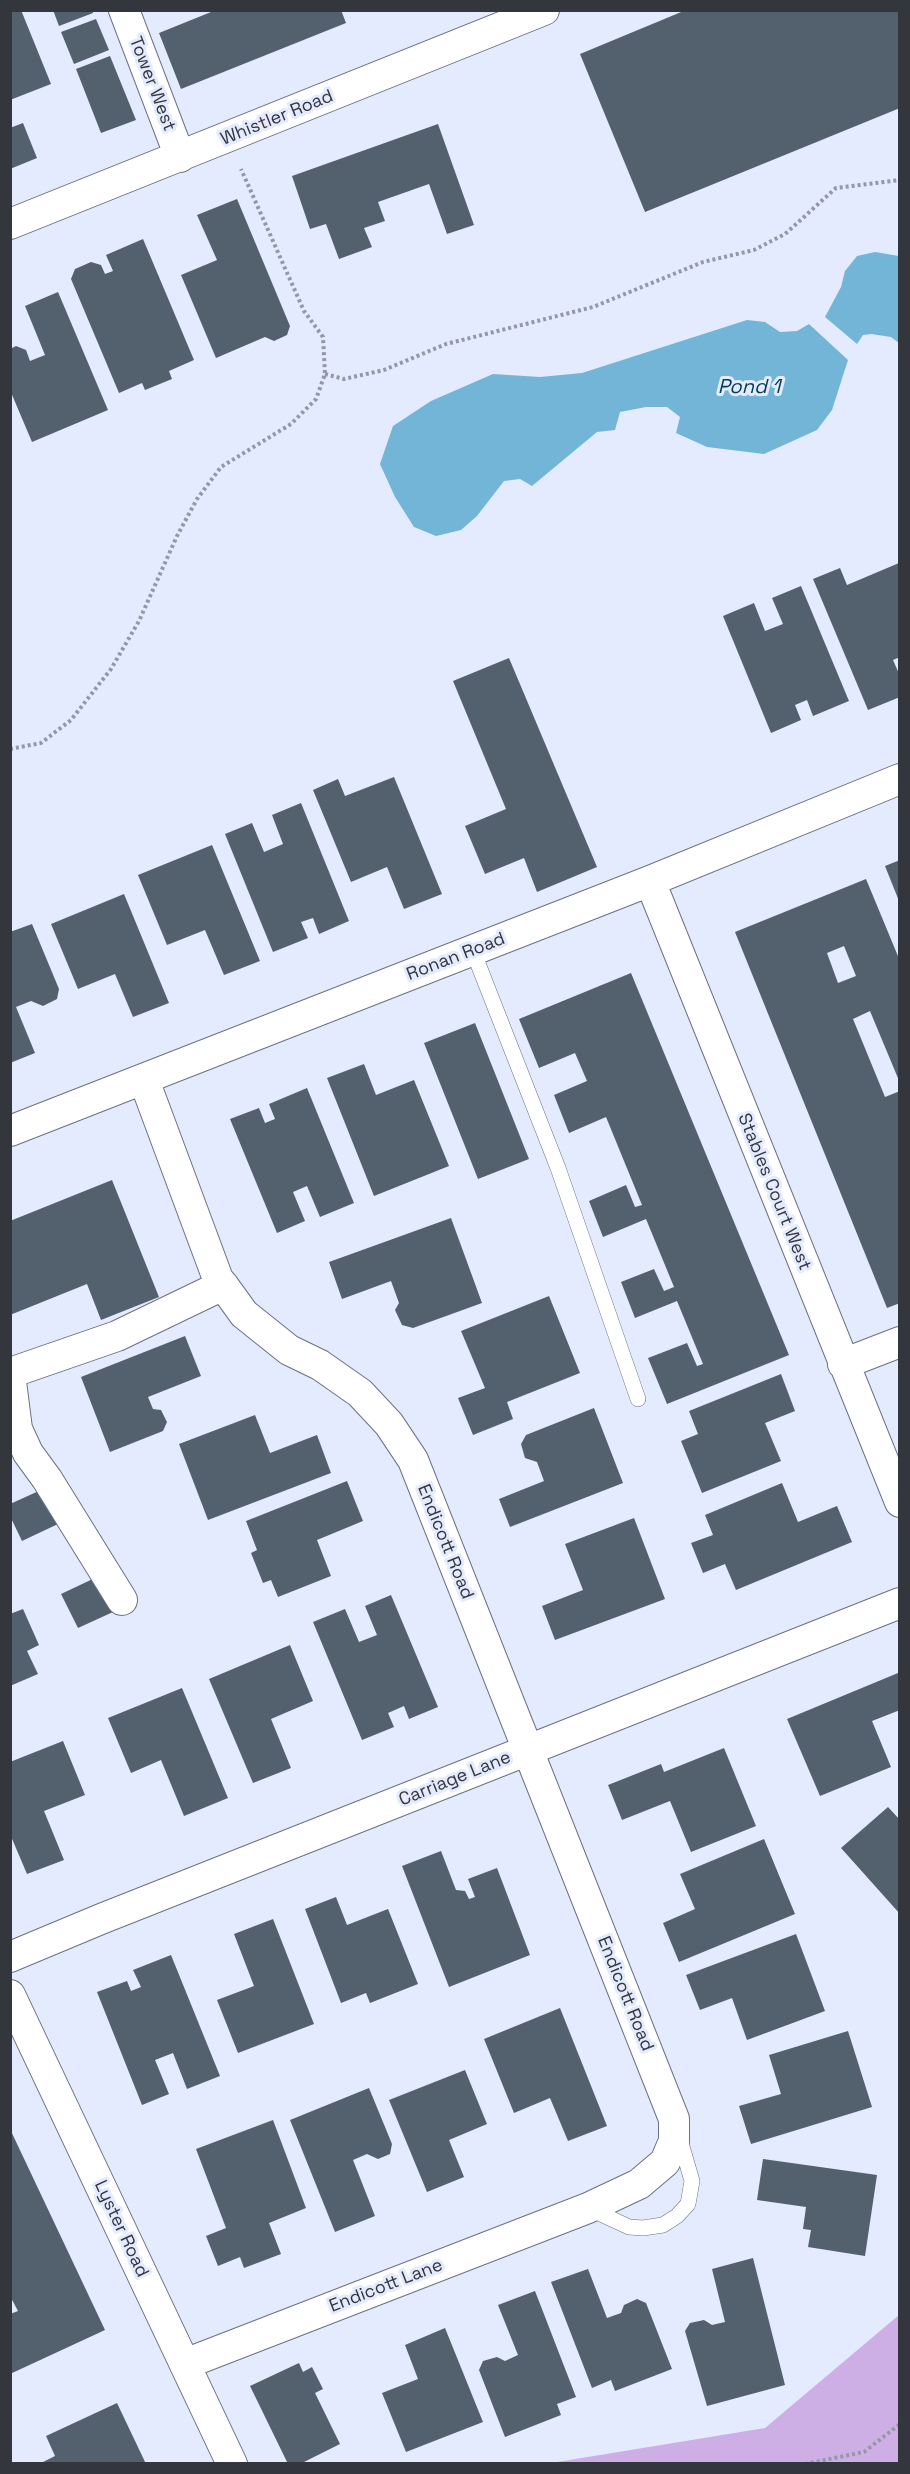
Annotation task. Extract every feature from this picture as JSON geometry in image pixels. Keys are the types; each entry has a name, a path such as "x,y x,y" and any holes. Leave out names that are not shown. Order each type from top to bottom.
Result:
{"street":[{"name":"Tower West","path":"124,10 180,157"},
{"name":"Whistler Road","path":"10,224 544,10"},
{"name":"Ronan Road","path":"10,1131 650,881 900,779"},
{"name":"Stables Court West","path":"650,881 900,1502"},
{"name":"Endicott Road","path":"144,1080 223,1285 244,1314 290,1350 320,1365 360,1393 389,1424 412,1460 656,2073"},
{"path":"122,1600 47,1479 28,1453 17,1429 10,1373 117,1335 223,1285"},
{"path":"843,1364 900,1342"},
{"name":"Carriage Lane","path":"10,1958 101,1919 900,1603"},
{"name":"Lyster Road","path":"10,1995 232,2463"},
{"name":"Endicott Lane","path":"185,2364 588,2208 639,2184 664,2162 674,2141 674,2119 656,2073"}],"lane":[{"path":"473,951 558,1168 638,1400"},
{"name":"Endicott Lane","path":"588,2208 629,2227 643,2228 663,2225 677,2216 688,2204 692,2181 674,2119"}],"path":[{"path":"10,749 41,743 71,720 111,669 133,631 197,499 220,468 291,424 316,399 326,374 323,337 304,311 242,169"},
{"path":"326,374 344,379 384,370 446,344 593,307 703,262 754,250 785,234 836,188 900,180"},
{"path":"805,2463 864,2452 900,2424"}],"shaded area":[{"path":"899,2315 899,2463 551,2463 765,2428"}],"water":[{"path":"875,252 899,256 899,343 891,337 871,334 863,335 857,344 825,317 841,287 845,271 857,256"},
{"name":"Pond 1","path":"747,320 765,322 780,332 797,331 809,324 848,360 832,410 817,430 764,454 707,447 676,433 680,417 667,407 646,407 620,412 615,430 597,432 532,486 520,479 504,481 477,516 461,530 436,536 414,527 395,497 380,464 393,426 431,401 493,374 540,377 582,373"}],"building":[{"path":"10,10 21,10 51,84 10,100"},
{"path":"53,10 93,10 93,13 59,26"},
{"path":"216,10 341,10 346,23 181,89 159,33"},
{"path":"686,10 900,10 900,108 645,212 580,54"},
{"path":"96,19 109,50 74,64 61,32"},
{"path":"110,56 136,120 101,133 76,69"},
{"path":"23,123 37,158 10,169 10,128"},
{"path":"438,124 474,225 447,234 429,184 378,202 385,221 364,228 372,247 339,259 326,224 310,229 292,176"},
{"path":"237,199 290,326 287,335 274,341 265,337 216,358 181,275 217,260 197,215"},
{"path":"143,239 194,360 169,371 172,379 145,390 142,383 119,393 71,279 75,269 91,262 101,265 105,274 113,271 106,255"},
{"path":"58,292 108,410 32,442 10,390 10,349 16,346 26,350 30,361 45,355 25,306"},
{"path":"899,563 900,657 893,660 900,676 900,697 868,710 813,579 840,568 847,585"},
{"path":"801,586 849,701 813,716 807,700 795,705 801,720 771,733 723,616 754,603 765,631 783,624 772,598"},
{"path":"509,658 597,867 537,892 524,858 485,874 465,826 506,809 453,681"},
{"path":"394,777 442,894 404,909 387,867 351,882 313,790 338,779 345,796"},
{"path":"301,803 349,921 319,934 313,918 301,922 308,938 273,952 225,834 252,823 264,852 283,844 272,815"},
{"path":"212,845 260,961 224,975 205,930 167,945 138,875"},
{"path":"900,860 900,901 899,901 885,866"},
{"path":"866,879 900,961 900,1083 870,1011 853,1019 885,1097 900,1091 900,1303 887,1308 735,932","holes":["844,946 856,976 838,983 827,953"]},
{"path":"124,894 169,1003 133,1017 115,974 78,989 51,924"},
{"path":"32,924 59,989 57,999 43,1006 31,1001 16,1007 35,1053 10,1063 10,932"},
{"path":"631,973 789,1355 667,1404 648,1358 687,1343 697,1366 703,1364 677,1301 635,1318 621,1282 654,1269 664,1291 674,1287 646,1219 603,1237 589,1201 626,1185 635,1207 642,1205 606,1117 569,1133 554,1095 587,1081 575,1053 539,1068 519,1019"},
{"path":"475,1023 529,1159 478,1179 424,1043"},
{"path":"364,1064 376,1095 414,1080 449,1166 374,1196 327,1078"},
{"path":"307,1088 354,1203 320,1217 307,1186 293,1192 305,1221 277,1233 230,1119 259,1108 265,1123 275,1119 269,1104"},
{"path":"112,1180 159,1297 101,1320 87,1284 10,1315 10,1221"},
{"path":"451,1218 482,1303 413,1328 402,1325 395,1310 399,1303 391,1281 342,1299 329,1262"},
{"path":"549,1296 580,1373 507,1402 513,1419 473,1435 458,1398 485,1388 461,1331"},
{"path":"185,1336 201,1376 148,1397 153,1409 161,1410 167,1422 163,1431 110,1452 81,1377"},
{"path":"781,1374 795,1411 765,1423 781,1461 702,1493 681,1441 698,1434 689,1411"},
{"path":"594,1408 623,1483 510,1527 499,1499 544,1481 537,1462 525,1458 521,1444 526,1435"},
{"path":"255,1415 270,1453 317,1435 331,1473 208,1520 179,1444"},
{"path":"347,1481 363,1521 317,1540 331,1576 278,1597 271,1580 263,1583 251,1553 257,1550 246,1521"},
{"path":"782,1483 798,1522 837,1506 852,1542 736,1590 725,1564 703,1573 691,1543 713,1535 705,1515"},
{"path":"41,1490 58,1524 22,1541 10,1516 10,1504"},
{"path":"634,1518 665,1599 555,1640 542,1606 583,1590 565,1544"},
{"path":"97,1577 113,1612 78,1628 61,1594"},
{"path":"391,1595 438,1707 409,1719 404,1706 388,1713 394,1727 362,1740 313,1622 345,1609 359,1642 377,1635 365,1606"},
{"path":"23,1609 39,1645 27,1651 38,1674 10,1686 10,1614"},
{"path":"290,1645 313,1701 271,1719 291,1768 253,1783 209,1679"},
{"path":"898,1673 900,1710 872,1721 891,1767 820,1796 787,1719"},
{"path":"182,1688 228,1798 184,1816 161,1760 131,1773 108,1718"},
{"path":"63,1741 85,1795 44,1811 64,1860 27,1874 10,1834 10,1762"},
{"path":"724,1748 756,1826 691,1852 670,1801 622,1820 608,1785 661,1764 664,1772"},
{"path":"888,1807 900,1820 900,1914 841,1848"},
{"path":"764,1839 795,1914 679,1962 663,1923 695,1909 680,1874"},
{"path":"441,1851 456,1890 465,1891 469,1899 475,1897 468,1879 497,1868 530,1955 449,1987 402,1866"},
{"path":"336,1897 347,1925 388,1909 418,1984 370,2003 366,1993 341,2003 305,1909"},
{"path":"273,1919 314,2024 238,2053 217,2000 254,1986 234,1934"},
{"path":"796,1934 825,2011 747,2040 732,1998 700,2010 686,1975"},
{"path":"171,1955 220,2076 187,2089 173,2053 155,2060 169,2094 142,2105 97,1992 127,1981 131,1991 141,1987 133,1970"},
{"path":"560,2008 607,2126 568,2141 550,2098 514,2113 484,2039"},
{"path":"848,2031 872,2107 751,2144 739,2106 781,2094 769,2055"},
{"path":"465,2070 487,2124 449,2140 464,2177 427,2192 389,2100"},
{"path":"369,2088 392,2144 390,2154 378,2159 367,2154 353,2160 375,2216 335,2232 290,2120"},
{"path":"273,2120 306,2208 269,2223 281,2254 244,2268 240,2257 218,2266 206,2236 226,2228 196,2149"},
{"path":"10,2129 105,2330 10,2374 10,2314 18,2311 10,2296"},
{"path":"763,2159 877,2175 865,2256 808,2247 811,2230 803,2229 806,2207 757,2200"},
{"path":"753,2258 785,2385 707,2406 685,2331 690,2323 704,2320 712,2325 725,2322 712,2269"},
{"path":"588,2269 607,2318 621,2313 624,2305 637,2299 646,2303 672,2369 615,2391 611,2380 592,2388 551,2282"},
{"path":"535,2291 576,2397 557,2404 561,2415 505,2437 479,2370 483,2361 497,2357 505,2361 518,2355 498,2305"},
{"path":"445,2328 483,2422 406,2452 382,2393 418,2379 405,2345"},
{"path":"299,2363 303,2372 312,2367 323,2389 315,2393 340,2444 300,2464 288,2464 250,2386"},
{"path":"117,2403 146,2464 39,2464 55,2456 46,2436"}]}
